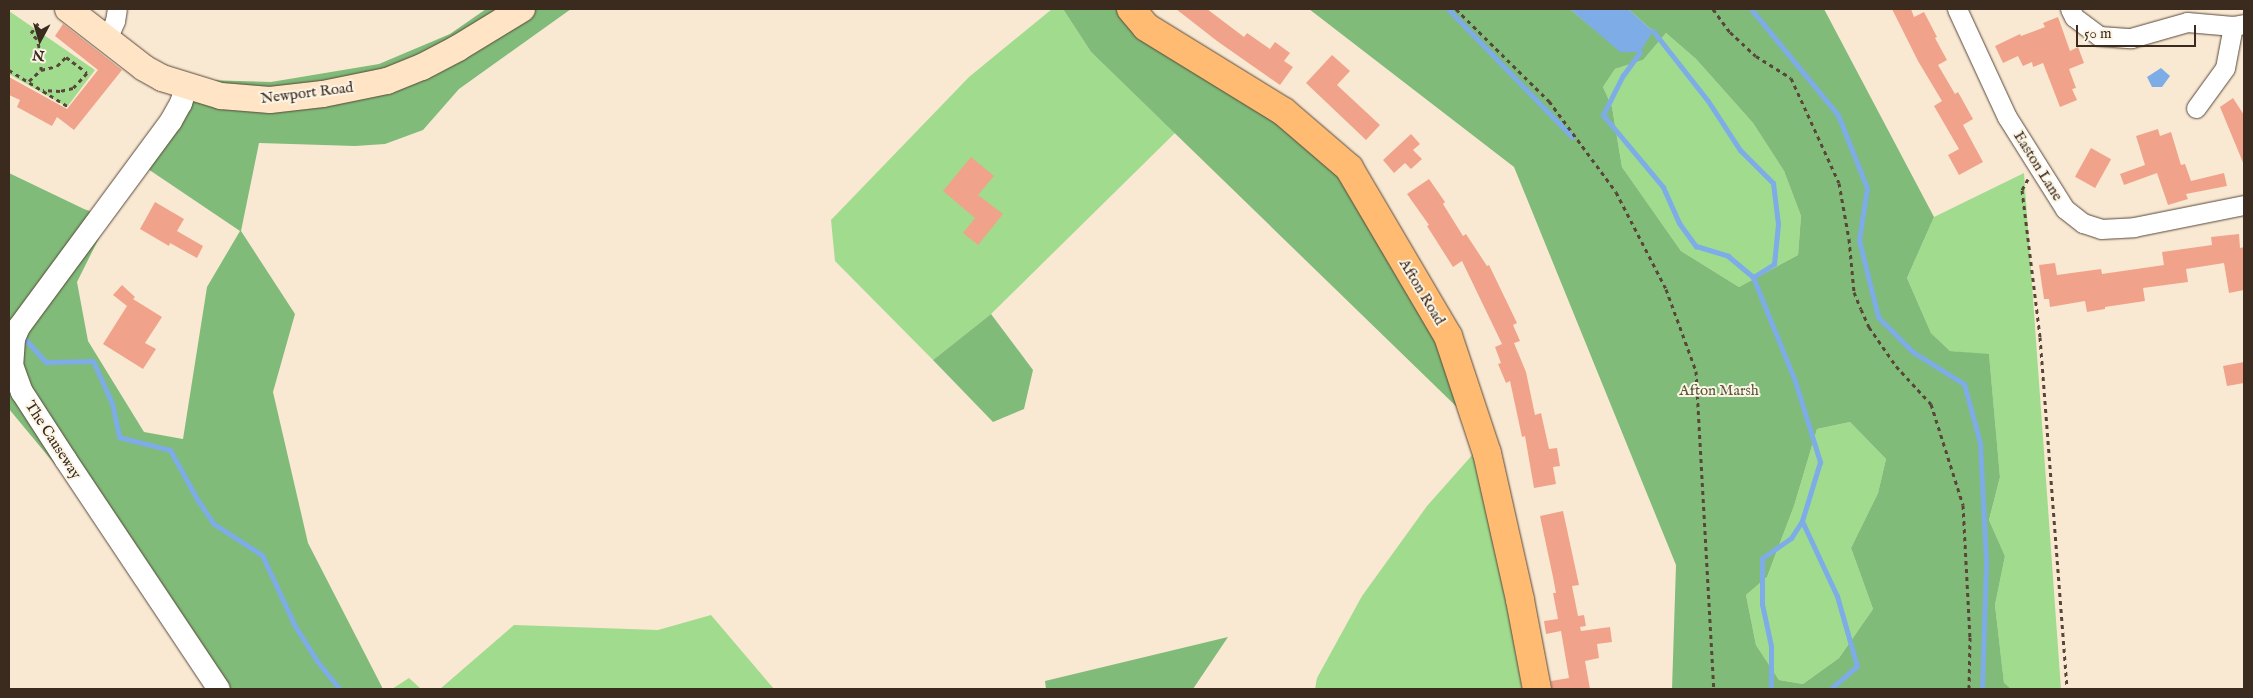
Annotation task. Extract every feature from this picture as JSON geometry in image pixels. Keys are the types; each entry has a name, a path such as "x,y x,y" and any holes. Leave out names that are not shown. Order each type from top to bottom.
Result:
{"main road":[{"name":"Newport Road","path":"68,9 144,68 162,78 186,87 221,96 270,100 323,94 387,81 422,67 458,48 522,9"},
{"name":"Afton Road","path":"1131,9 1146,27 1284,112 1349,168 1448,336 1487,453 1520,600 1537,689"}],"street":[{"path":"106,38 115,21 117,9"},
{"name":"Easton Lane","path":"1957,9 2007,117 2065,209 2083,223 2101,229 2134,227 2244,205"},
{"path":"2070,9 2074,17 2099,36 2132,38 2187,22 2239,25 2225,68 2196,108"},
{"name":"The Causeway","path":"186,87 181,104 171,121 19,327 14,339 12,365 22,392 51,438 219,689"}],"path":[{"path":"1456,9 1549,101 1616,192 1666,289 1696,371 1714,689"},
{"path":"1712,9 1730,32 1756,56 1790,78 1839,183 1849,239 1854,292 1861,309 1869,327 1896,366 1931,404 1963,505 1970,637 1969,689"},
{"path":"40,21 31,33 37,39 42,55 41,70"},
{"path":"29,81 41,70 57,66 66,57 87,73 74,88 60,91 43,90"},
{"path":"9,70 69,107"},
{"path":"2037,163 2022,190 2040,337 2067,689"}],"green space":[{"path":"486,9 571,9 459,89 423,130 385,144 355,146 259,143 241,231 295,314 273,392 308,543 383,689 206,689 67,479 9,409 9,173 84,209 109,218 77,282 88,341 144,432 183,439 207,287 240,231 145,167 204,80 271,82 379,64 450,34"},
{"path":"1052,9 1063,9 1091,52 1175,133 991,314 933,360 835,261 831,220 969,77"},
{"path":"1063,9 1117,9 1138,35 1276,123 1344,177 1440,336 1461,411 1091,52"},
{"name":"Afton Marsh","path":"1309,9 1570,9 1594,29 1653,31 1628,9 1824,9 1934,217 1907,278 1931,333 1950,351 1989,354 2000,477 1989,520 2005,556 1995,605 2004,683 2011,689 1672,689 1676,565 1514,167","holes":["1666,33 1696,59 1753,123 1784,171 1801,216 1798,255 1739,287 1681,251 1622,167 1612,107 1603,87 1615,69 1643,60","1850,422 1886,459 1878,493 1851,548 1873,609 1839,658 1803,684 1779,680 1756,645 1746,595 1767,577 1794,506 1817,429"]},
{"path":"9,11 95,70 67,107 9,74"},
{"path":"1666,33 1696,59 1753,123 1784,171 1801,216 1798,255 1739,287 1681,251 1622,167 1612,107 1603,87 1615,69 1643,60"},
{"path":"2024,173 2061,689 2011,689 2004,684 1995,605 2005,556 1989,520 2000,477 1989,355 1950,351 1931,333 1907,278 1934,217"},
{"path":"991,314 1033,370 1024,409 993,422 933,360"},
{"path":"1850,422 1886,459 1878,493 1851,548 1873,609 1839,658 1803,684 1779,680 1756,645 1746,595 1767,577 1794,506 1817,429"},
{"path":"1474,453 1508,597 1522,689 1315,689 1317,678 1362,596 1427,506"},
{"path":"711,615 774,689 440,689 514,625 658,630"},
{"path":"1228,637 1193,689 1046,689 1045,681"},
{"path":"409,678 421,689 392,689"}],"water":[{"path":"1570,9 1628,9 1653,31 1640,52 1620,52"},
{"path":"2161,68 2170,76 2162,87 2152,87 2147,77"}],"building":[{"path":"1176,9 1207,9 1244,37 1247,33 1270,49 1275,42 1290,53 1284,61 1293,67 1280,85 1217,41"},
{"path":"1892,9 1911,9 1914,17 1924,12 1947,60 1938,65 1955,94 1958,92 1973,119 1963,125 1983,162 1959,175 1948,155 1959,149 1934,106 1942,101 1918,61"},
{"path":"2058,17 2070,51 2078,47 2084,63 2069,69 2076,88 2072,89 2077,100 2060,107 2043,63 2033,67 2032,62 2023,66 2018,56 2003,63 1995,46 2020,34 2021,36 2045,27 2043,23"},
{"path":"63,24 122,70 74,130 57,117 52,126 17,107 20,100 9,95 9,77 67,109 98,70 55,36"},
{"path":"1332,55 1350,71 1337,85 1380,125 1366,140 1306,83"},
{"path":"2233,98 2244,115 2244,165 2220,107"},
{"path":"2158,129 2160,136 2171,132 2181,165 2185,164 2191,181 2224,173 2227,186 2186,194 2188,199 2168,205 2157,173 2124,185 2120,174 2145,165 2136,136"},
{"path":"1411,134 1420,144 1413,150 1422,159 1411,169 1405,163 1394,173 1383,160"},
{"path":"2091,148 2111,159 2095,188 2075,177"},
{"path":"971,157 994,176 978,195 1003,214 978,245 963,233 975,218 943,191"},
{"path":"1429,179 1445,202 1443,204 1463,236 1466,234 1487,266 1489,265 1517,323 1513,325 1520,341 1514,343 1526,372 1535,415 1541,413 1549,449 1557,448 1560,466 1553,467 1556,484 1534,488 1525,436 1522,437 1510,381 1506,383 1498,364 1501,363 1495,347 1502,344 1462,261 1453,267 1427,226 1429,225 1407,194"},
{"path":"155,202 184,219 177,231 203,246 197,258 170,243 169,246 140,229"},
{"path":"2239,234 2240,248 2244,247 2244,290 2229,293 2224,263 2186,269 2188,282 2143,288 2145,301 2105,307 2105,309 2087,312 2085,301 2050,307 2049,299 2044,299 2039,265 2055,263 2057,275 2101,269 2102,274 2164,265 2162,252 2212,245 2211,237"},
{"path":"122,285 135,297 133,299 162,317 145,343 156,349 143,369 103,344 127,306 113,295"},
{"path":"2244,362 2244,383 2227,386 2223,366"},
{"path":"1563,511 1579,585 1572,586 1578,616 1584,615 1586,626 1580,627 1581,631 1610,627 1612,642 1597,644 1599,658 1585,661 1590,689 1552,689 1551,681 1569,678 1561,631 1546,634 1544,621 1558,619 1553,593 1556,593 1540,516"}],"waterway":[{"path":"1448,9 1572,137"},
{"path":"1751,9 1838,115 1867,188 1859,240 1878,317 1913,352 1964,384 1980,443 1986,563 1982,689"},
{"path":"1653,31 1708,101 1740,150 1773,183 1778,224 1774,264 1753,277"},
{"path":"1640,52 1623,75 1603,115 1663,187 1679,223 1696,246 1728,256 1753,277 1795,381 1820,462 1802,521 1791,538 1762,558 1762,604 1771,646 1771,689"},
{"path":"25,339 46,362 93,361 112,403 119,437 170,450 197,499 214,524 262,555 295,626 317,661 340,689"},
{"path":"1802,521 1837,596 1857,666 1831,689"}]}
